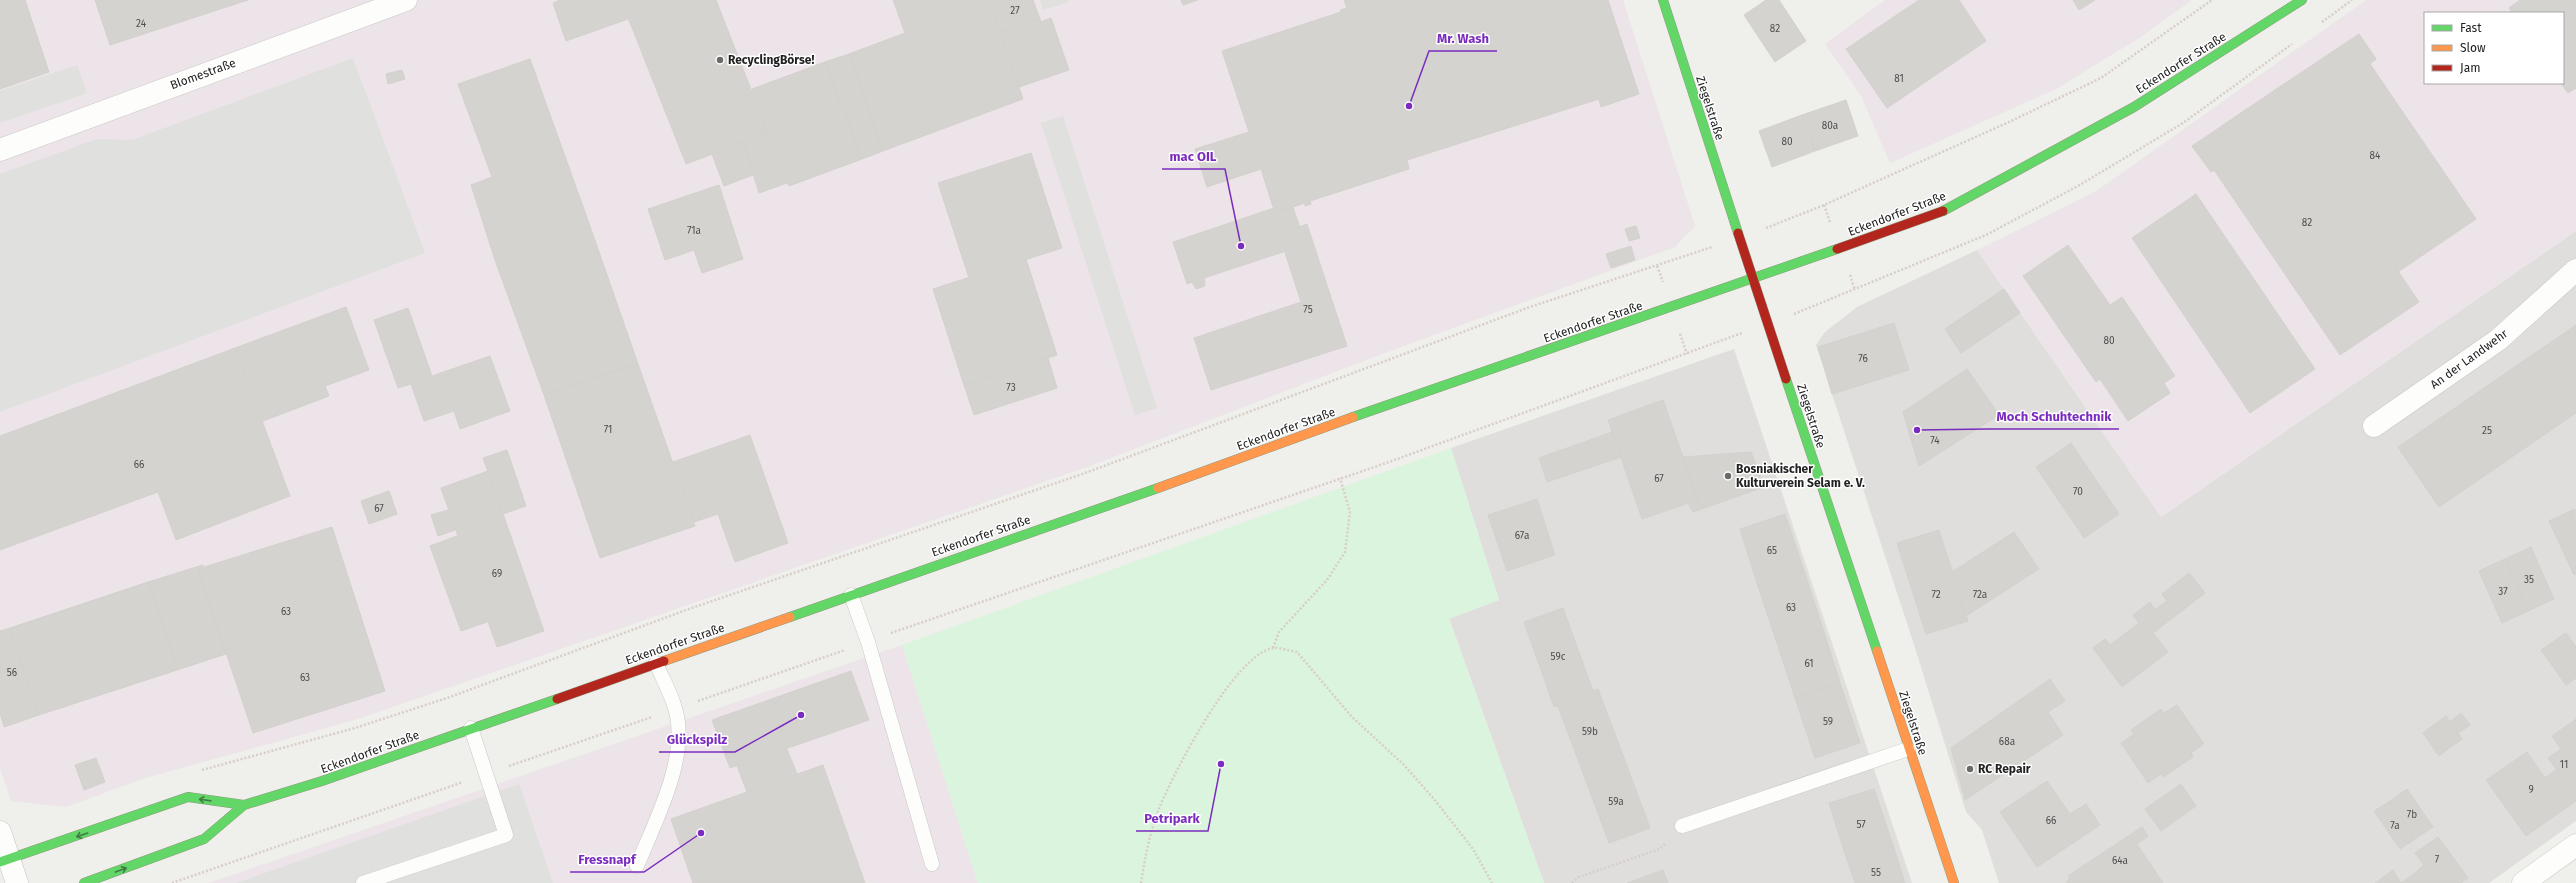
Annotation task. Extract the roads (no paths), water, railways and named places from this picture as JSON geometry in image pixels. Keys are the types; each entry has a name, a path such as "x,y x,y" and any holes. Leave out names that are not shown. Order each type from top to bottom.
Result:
{"street":[{"name":"Blomestraße","path":"0,150 406,0"},
{"name":"Ziegelstraße","path":"1663,0 1753,280 1908,749 1954,883"},
{"name":"Eckendorfer Straße","path":"84,883 204,839 244,805 322,781 1220,466 1411,397 1753,280 1947,209 2134,107 2264,26 2302,0"},
{"name":"An der Landwehr","path":"2374,426 2498,340 2576,270"},
{"name":"Eckendorfer Straße","path":"5,861 188,797 244,805"},
{"path":"0,832 5,861 17,883"},
{"path":"2523,883 2576,845"}],"lane":[{"path":"850,595 868,642 932,864"},
{"path":"637,866 672,779 678,750 676,709 656,663"},
{"path":"363,883 506,835 471,728"},
{"path":"1682,826 1908,749"}],"place":[{"name":"RecyclingBörse!","path":"720,60"},
{"name":"Mr. Wash","path":"1409,106"},
{"name":"mac OIL","path":"1241,246"},
{"name":"Moch Schuhtechnik","path":"1917,430"},
{"name":"Bosniakischer Kulturverein Selam e. V.","path":"1728,476"},
{"name":"Glückspilz","path":"801,715"},
{"name":"Petripark","path":"1221,764"},
{"name":"RC Repair","path":"1970,769"},
{"name":"Fressnapf","path":"701,833"}]}
